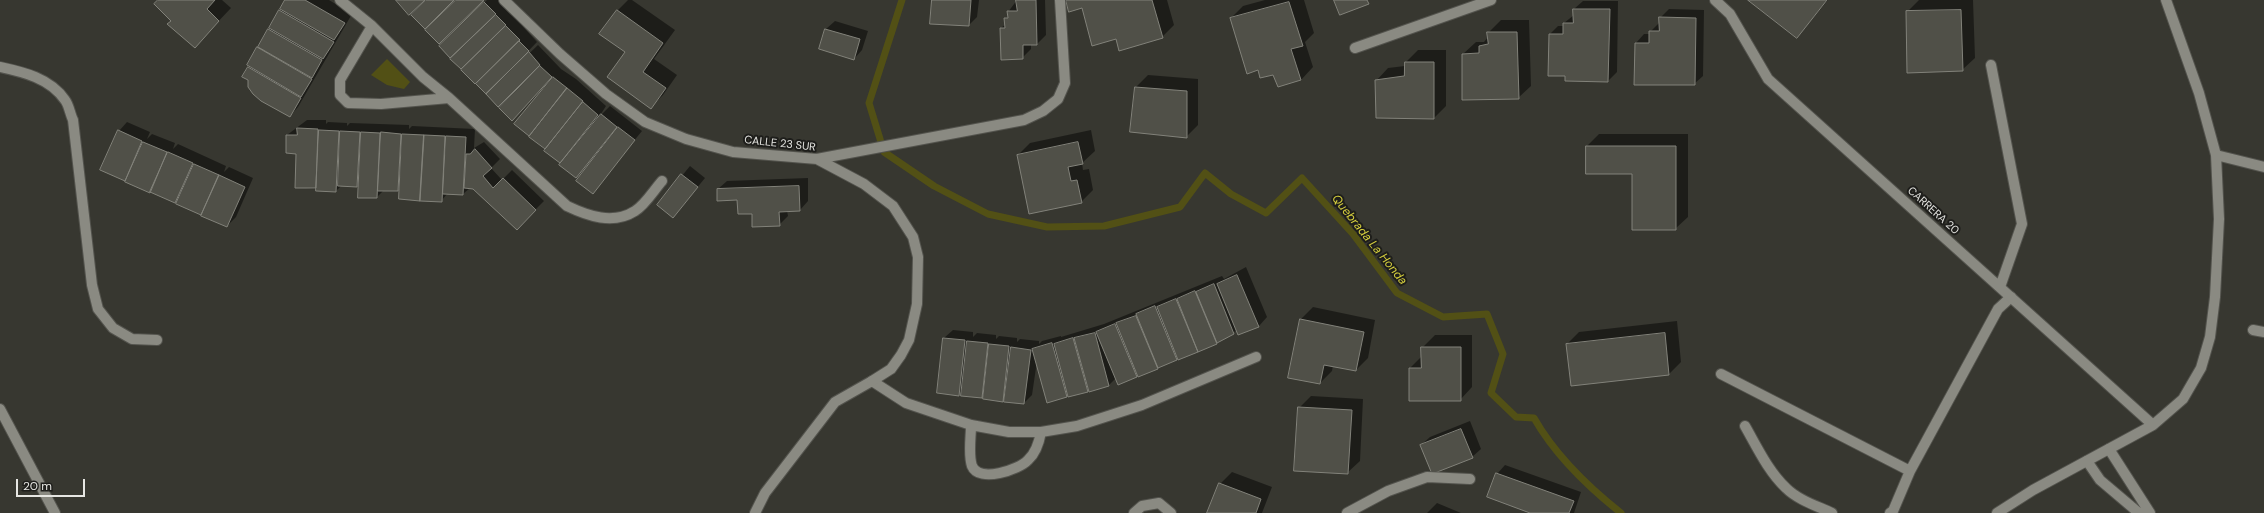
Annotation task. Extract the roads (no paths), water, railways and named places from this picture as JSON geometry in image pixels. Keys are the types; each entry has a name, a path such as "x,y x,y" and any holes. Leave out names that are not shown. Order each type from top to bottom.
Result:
{"street":[{"path":"340,0 372,26 423,77 449,98 567,206 589,216 613,219 636,211 662,181"},
{"name":"CALLE 23 SUR","path":"504,0 588,79 645,122 686,139 733,152 818,159 864,184 893,206 912,237 918,257 917,304 909,340 901,355 891,369 835,402 765,493 755,513"},
{"path":"818,159 1024,120 1043,111 1058,99 1065,83 1060,0"},
{"path":"1355,48 1491,0"},
{"name":"CARRERA 20","path":"1715,0 1730,14 1768,79 2153,425"},
{"path":"1997,513 2108,449 2153,425 2183,399 2201,368 2210,337 2215,297 2218,188 2216,155 2199,93 2166,0"},
{"path":"372,26 340,80 340,95 348,103 381,104 449,98"},
{"path":"1991,65 2022,224 2000,287"},
{"path":"0,67 27,73 46,82 65,100 72,120 92,285 98,309 113,328 132,339 157,340"},
{"path":"2216,155 2264,167"},
{"path":"1890,513 1893,511 1910,471 1998,309 2011,297"},
{"path":"2253,330 2264,332"},
{"path":"872,381 906,403 971,425 1009,432 1041,432 1077,426 1142,405 1256,357"},
{"path":"1722,374 1910,471"},
{"path":"0,409 55,513"},
{"path":"971,425 972,467 977,472 988,475 1014,470 1028,461 1035,452 1041,432"},
{"path":"1745,426 1773,473 1787,489 1808,502 1832,513"},
{"path":"2108,449 2150,513"},
{"path":"2087,461 2100,480 2139,513"},
{"path":"1347,513 1388,491 1427,478 1470,479"},
{"path":"1134,513 1142,506 1158,503 1171,513"}],"waterway":[{"name":"Quebrada La Honda","path":"902,0 869,103 884,152 934,186 988,214 1047,227 1104,226 1180,207 1205,173 1231,194 1266,213 1302,178 1353,234 1397,293 1443,317 1487,314 1503,354 1491,393 1516,417 1534,418 1542,432 1562,457 1584,481 1621,513"}]}
